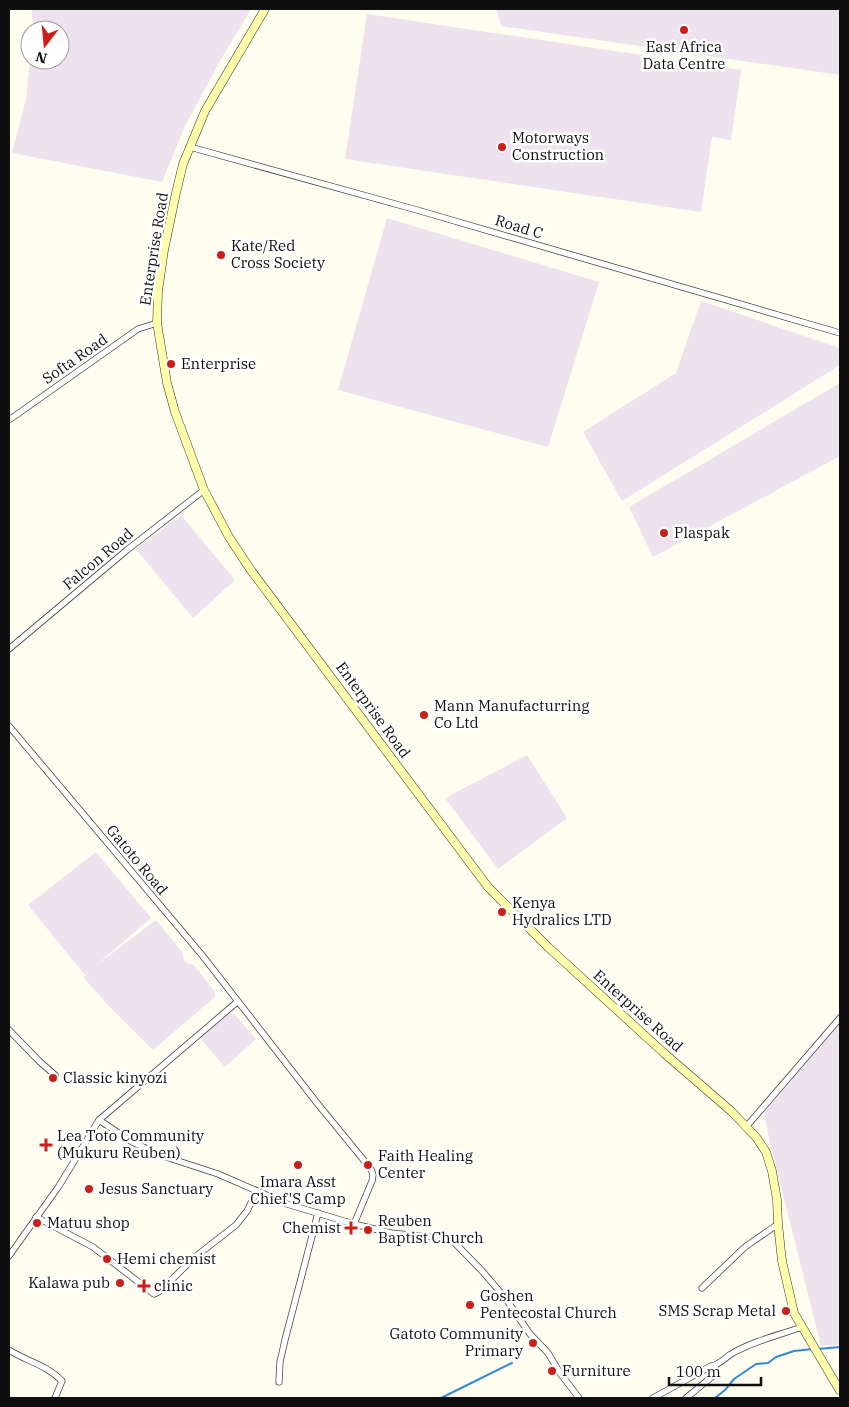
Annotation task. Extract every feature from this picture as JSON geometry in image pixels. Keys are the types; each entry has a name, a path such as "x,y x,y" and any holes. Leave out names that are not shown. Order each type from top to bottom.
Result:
{"main road":[{"name":"Enterprise Road","path":"265,9 205,112 190,147 176,193 164,250 158,291 157,323 167,383 175,412 204,490 229,537 250,569 488,887 548,948 665,1054 731,1110 756,1136 766,1152 772,1171 777,1200 782,1261 794,1313 840,1391"}],"street":[{"name":"Road C","path":"190,147 417,210 840,334"},
{"name":"Softa Road","path":"9,420 138,329 157,323"},
{"name":"Falcon Road","path":"9,649 127,550 204,490"},
{"name":"Gatoto Road","path":"9,726 202,955 237,1002 371,1169 372,1182 354,1224"},
{"path":"9,1256 59,1186 99,1120 237,1002"},
{"path":"746,1127 840,1018"},
{"path":"9,1030 39,1061 55,1074"},
{"path":"99,1120 132,1142 163,1156 218,1174 287,1204 391,1233 451,1239 502,1294 530,1334 548,1353 579,1398"},
{"path":"36,1217 93,1247 154,1294 160,1291 202,1252 236,1225 247,1211 257,1191"},
{"path":"279,1382 280,1362 285,1340 318,1213"},
{"path":"702,1288 745,1247 778,1224"},
{"path":"653,1398 711,1366 715,1366 732,1354 758,1342 802,1327"},
{"path":"9,1350 43,1366 62,1382 55,1398"},
{"path":"686,1398 714,1375 715,1366"}],"shaded area":[{"path":"32,9 251,9 221,59 185,126 162,182 12,153 26,99 29,70 70,70 70,20 33,20"},
{"path":"496,9 840,9 840,75 501,26"},
{"path":"367,14 741,70 731,140 712,137 701,212 345,159"},
{"path":"387,218 599,282 548,447 338,390"},
{"path":"701,301 840,348 840,365 622,501 583,432 676,373"},
{"path":"840,383 840,456 653,557 629,507"},
{"path":"181,515 235,580 193,618 136,549"},
{"path":"527,755 567,818 498,869 445,798"},
{"path":"96,852 151,918 94,967 156,920 183,953 183,958 188,964 193,964 215,992 215,997 153,1050 84,978 88,972 85,975 28,905"},
{"path":"840,1011 840,1345 821,1346 769,1139 763,1105"},
{"path":"225,1013 234,1014 256,1039 225,1067 198,1036"}],"waterway":[{"path":"818,1349 840,1347"},
{"path":"715,1398 734,1379 756,1364 768,1363 776,1357 794,1351 813,1349"},
{"path":"441,1398 512,1363"}],"place":[{"name":"East Africa Data Centre","path":"684,30"},
{"name":"Motorways Construction","path":"502,147"},
{"name":"Kate/Red Cross Society","path":"221,255"},
{"name":"Enterprise","path":"171,364"},
{"name":"Plaspak","path":"664,533"},
{"name":"Mann Manufacturring Co Ltd","path":"424,715"},
{"name":"Kenya Hydralics LTD","path":"502,912"},
{"name":"Classic kinyozi","path":"53,1078"},
{"name":"Lea Toto Community (Mukuru Reuben)","path":"46,1145"},
{"name":"Imara Asst Chief'S Camp","path":"298,1165"},
{"name":"Faith Healing Center","path":"368,1165"},
{"name":"Jesus Sanctuary","path":"89,1189"},
{"name":"Matuu shop","path":"37,1223"},
{"name":"Chemist","path":"351,1228"},
{"name":"Reuben Baptist Church","path":"368,1230"},
{"name":"Hemi chemist","path":"107,1259"},
{"name":"Kalawa pub","path":"120,1283"},
{"name":"clinic","path":"144,1286"},
{"name":"Goshen Pentecostal Church","path":"470,1305"},
{"name":"SMS Scrap Metal","path":"786,1311"},
{"name":"Gatoto Community Primary","path":"533,1343"},
{"name":"Furniture","path":"552,1371"}]}
